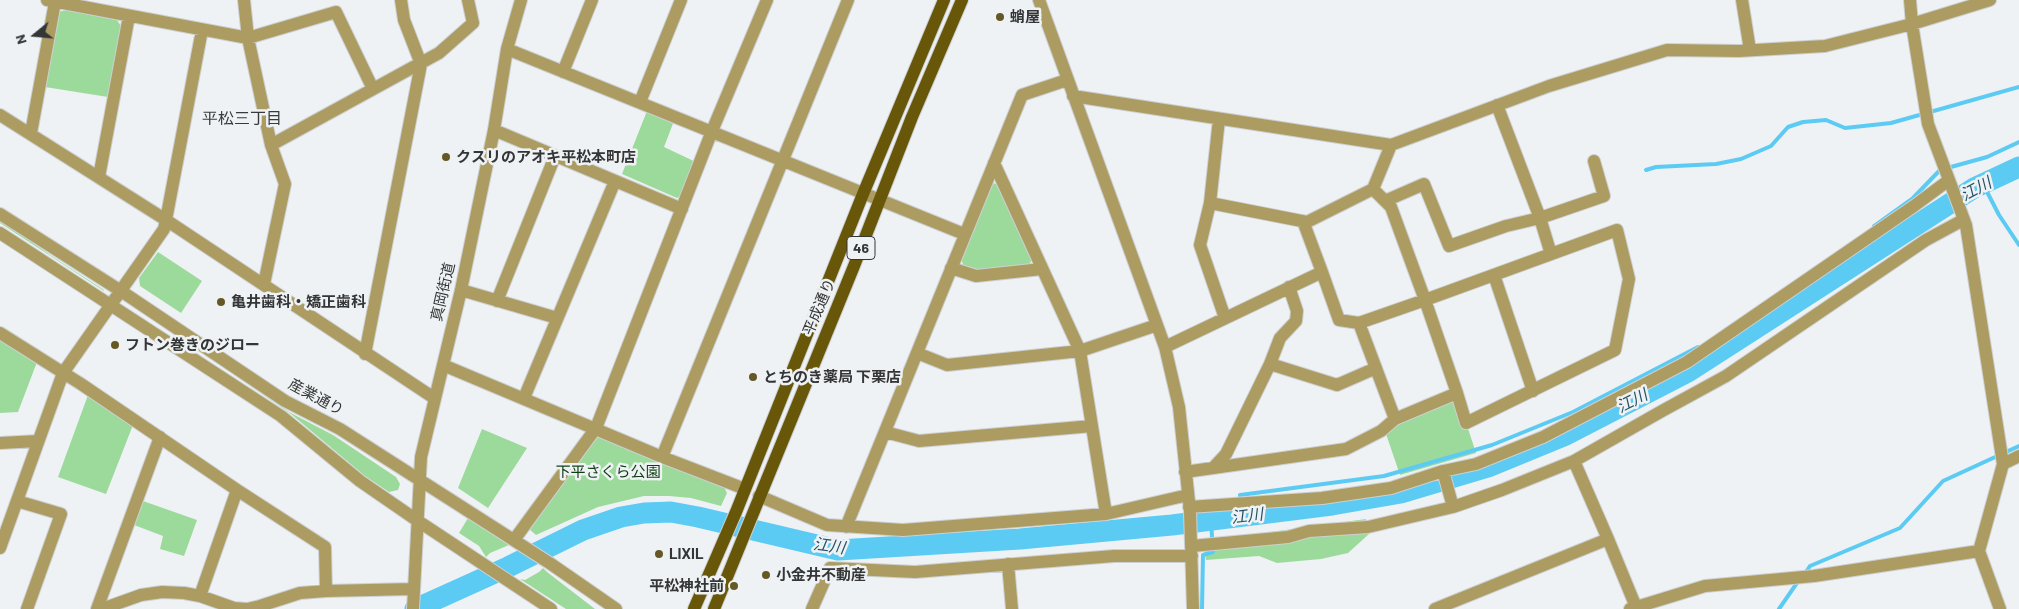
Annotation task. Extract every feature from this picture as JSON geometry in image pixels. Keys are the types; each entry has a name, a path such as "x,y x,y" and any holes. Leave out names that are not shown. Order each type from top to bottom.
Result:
{"main road":[{"name":"平成通り","path":"694,609 736,512 863,194 944,0"},
{"name":"平成通り","path":"714,609 932,68 962,0"}],"street":[{"path":"244,0 248,38 271,145 285,184 264,284"},
{"path":"365,354 421,64 404,20 401,0"},
{"path":"271,145 440,53 473,23 468,0"},
{"name":"真岡街道","path":"413,609 421,457 461,290 494,130 507,49 521,0"},
{"path":"563,72 592,0"},
{"path":"640,102 681,0"},
{"path":"517,542 596,428 712,131 767,0"},
{"path":"662,457 848,0"},
{"path":"1040,0 1165,348 1179,407 1189,504 1193,609"},
{"path":"1742,0 1750,50"},
{"path":"1910,0 1928,124 1966,225 2003,464 1979,550 2000,609"},
{"path":"1073,96 1390,145 1548,86 1667,50 1750,50 1825,46 1912,24 1990,0"},
{"path":"31,134 51,1 248,38 336,12 373,89"},
{"path":"99,177 128,16"},
{"path":"0,548 63,373 164,229 202,30"},
{"path":"507,49 964,234"},
{"path":"846,527 1022,95 1068,80"},
{"path":"1498,106 1540,218 1551,254"},
{"path":"0,115 166,220 264,284 365,354 434,398"},
{"path":"1219,119 1210,203 1200,245 1225,318"},
{"path":"494,130 682,209"},
{"path":"1210,203 1307,222 1373,189 1390,145"},
{"path":"497,301 555,156"},
{"path":"1385,201 1424,184 1449,246 1506,226 1540,218 1604,196 1594,161"},
{"path":"994,163 1080,352 1106,514"},
{"path":"524,398 614,181"},
{"path":"759,496 827,525 904,530 1106,514 1189,504 1322,498 1391,488 1443,471 1476,464 1543,437 1687,362 1950,181"},
{"path":"1303,222 1340,320 1359,323 1425,300 1618,230 1629,280 1616,350 1466,423 1425,300 1391,207 1373,189"},
{"name":"産業通り","path":"0,214 121,291 285,401 340,429 420,482 551,564 616,609"},
{"path":"812,609 830,568 915,572 1114,556 1288,536 1309,531 1368,527 1453,507 1502,490 1574,461 1726,376 1926,240 1963,220"},
{"path":"0,233 112,304 281,416 360,480 513,584 532,603 551,609"},
{"path":"951,268 976,276 1042,269"},
{"path":"1165,348 1322,272"},
{"path":"1494,275 1533,391"},
{"path":"1213,468 1226,454 1270,364 1280,338 1296,321 1297,311 1290,288"},
{"path":"461,290 557,318"},
{"path":"1359,323 1395,419"},
{"path":"917,353 947,365 1080,352 1157,325"},
{"path":"0,333 326,547 326,591"},
{"path":"1270,364 1337,385 1376,368"},
{"path":"444,365 662,457 745,489"},
{"path":"1185,472 1346,449 1380,431 1395,419 1457,393"},
{"path":"885,432 919,441 1092,426"},
{"path":"98,609 160,438"},
{"path":"0,443 38,441"},
{"path":"2003,464 2019,456"},
{"path":"1574,461 1608,538 1633,608 1705,586 1814,576 1979,550"},
{"path":"1443,471 1453,507"},
{"path":"200,596 237,490"},
{"path":"17,502 61,514 27,609"},
{"path":"1435,609 1608,538"},
{"path":"1008,564 1012,609"},
{"path":"102,609 141,595 162,592 200,596 234,608 246,609 300,592 413,591"}],"green space":[{"path":"67,10 117,20 121,26 108,97 45,87 57,12"},
{"path":"647,111 674,121 664,147 698,163 685,195 677,198 622,174"},
{"path":"990,183 999,184 1033,257 1028,267 981,270 963,265 961,257"},
{"path":"0,219 50,255 104,291 0,223"},
{"path":"158,252 202,281 181,313 140,286 139,278"},
{"path":"138,309 289,412 333,435 396,477 400,484 398,490 389,492 365,476 291,414"},
{"path":"0,339 37,362 18,412 0,413"},
{"path":"88,395 133,425 106,494 58,477"},
{"path":"1451,401 1460,404 1476,453 1400,475 1386,434 1407,417"},
{"path":"482,429 527,448 488,508 458,488"},
{"name":"下平さくら公園","path":"603,436 723,485 727,493 721,506 691,498 644,496 598,507 536,535 529,529 594,439"},
{"path":"143,501 197,520 184,556 160,549 163,536 134,525"},
{"path":"468,518 509,545 490,553 486,557 479,546 459,533"},
{"path":"1366,519 1369,534 1348,553 1321,559 1277,563 1259,556 1206,560 1203,540"},
{"path":"543,568 595,609 566,609 520,579 525,580"}],"waterway":[{"path":"1646,170 1656,167 1716,164 1741,159 1771,146 1788,127 1803,122 1826,120 1845,128 1891,123 2019,87"},
{"path":"1874,226 1913,198 1940,170 1987,157 2019,142"},
{"name":"江川","path":"415,609 508,567 583,530 621,517 644,513 671,512 698,517 838,550 1020,539 1172,525 1332,505 1401,493 1488,467 1566,435 1688,372 1974,188 2019,167"},
{"path":"1983,184 1999,215 2019,245"},
{"path":"1242,517 1240,495 1384,476 1492,445 1573,412 1698,347"},
{"path":"1804,575 1810,566 1900,528 1943,481 2019,446"},
{"path":"1202,609 1203,555 1213,552 1211,521"},
{"path":"1779,609 1799,580"}],"place":[{"name":"蛸屋","path":"1000,17"},
{"name":"クスリのアオキ平松本町店","path":"446,157"},
{"name":"亀井歯科・矯正歯科","path":"221,302"},
{"name":"フトン巻きのジロー","path":"115,345"},
{"name":"とちのき薬局 下栗店","path":"753,377"},
{"name":"LIXIL","path":"659,554"},
{"name":"小金井不動産","path":"766,575"},
{"name":"平松神社前","path":"734,586"}],"district":[{"name":"平松三丁目","path":"242,119"}]}
